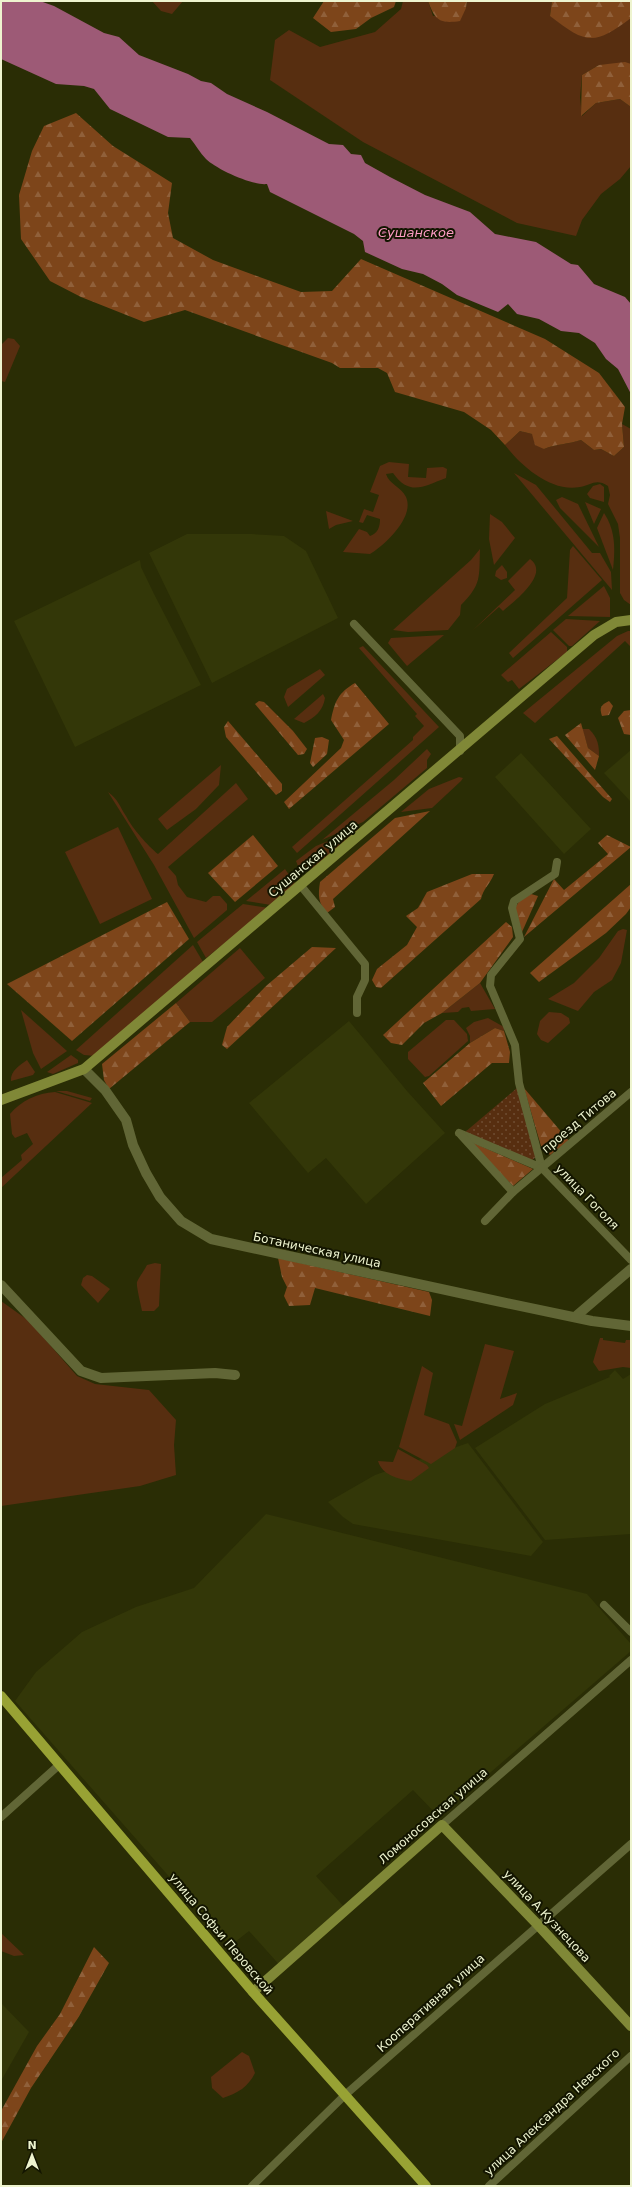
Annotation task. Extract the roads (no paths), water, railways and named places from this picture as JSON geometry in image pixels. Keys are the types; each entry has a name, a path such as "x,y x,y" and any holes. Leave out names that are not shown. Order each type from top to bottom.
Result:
{"main road":[{"name":"Сушанская улица","path":"1,1100 84,1069 460,751 600,630 616,622 631,620"},
{"name":"улица Софьи Перовской","path":"1,1696 253,1992 426,2186"},
{"name":"улица А.Кузнецова","path":"442,1825 538,1925 631,2026"},
{"name":"Ломоносовская улица","path":"253,1992 442,1825"}],"street":[{"path":"354,624 460,736 460,751"},
{"path":"542,1168 519,1083 515,1045 490,986 491,975 520,939 512,908 514,901 555,874 557,862"},
{"path":"301,886 365,964 365,980 357,996 357,1013"},
{"name":"Ботаническая улица","path":"84,1069 105,1090 126,1120 133,1145 146,1173 160,1197 181,1221 211,1239 575,1317 631,1326"},
{"name":"проезд Титова","path":"485,1221 513,1192 631,1092"},
{"path":"513,1192 459,1133 542,1168"},
{"name":"улица Гоголя","path":"542,1168 631,1260"},
{"path":"575,1317 631,1269"},
{"path":"1,1285 80,1371 101,1378 215,1373 235,1375"},
{"path":"604,1605 631,1632"},
{"name":"Ломоносовская улица","path":"442,1825 631,1660"},
{"path":"1,1818 59,1765"},
{"name":"Кооперативная улица","path":"252,2186 345,2095 631,1844"},
{"name":"улица Александра Невского","path":"489,2186 631,2056"}],"water":[{"name":"Сушанское","path":"1,1 40,1 54,6 104,33 119,37 139,55 188,74 201,81 211,83 227,94 267,112 329,144 343,145 351,154 361,155 365,163 390,177 425,195 470,212 495,234 536,242 571,264 578,265 594,284 625,297 631,304 631,394 618,369 606,359 595,343 579,333 561,331 539,319 517,314 508,304 498,312 457,295 442,284 423,274 402,269 365,252 363,241 354,234 270,192 267,184 244,180 211,163 204,157 190,138 168,137 110,109 94,89 84,86 56,84 1,59"}]}
